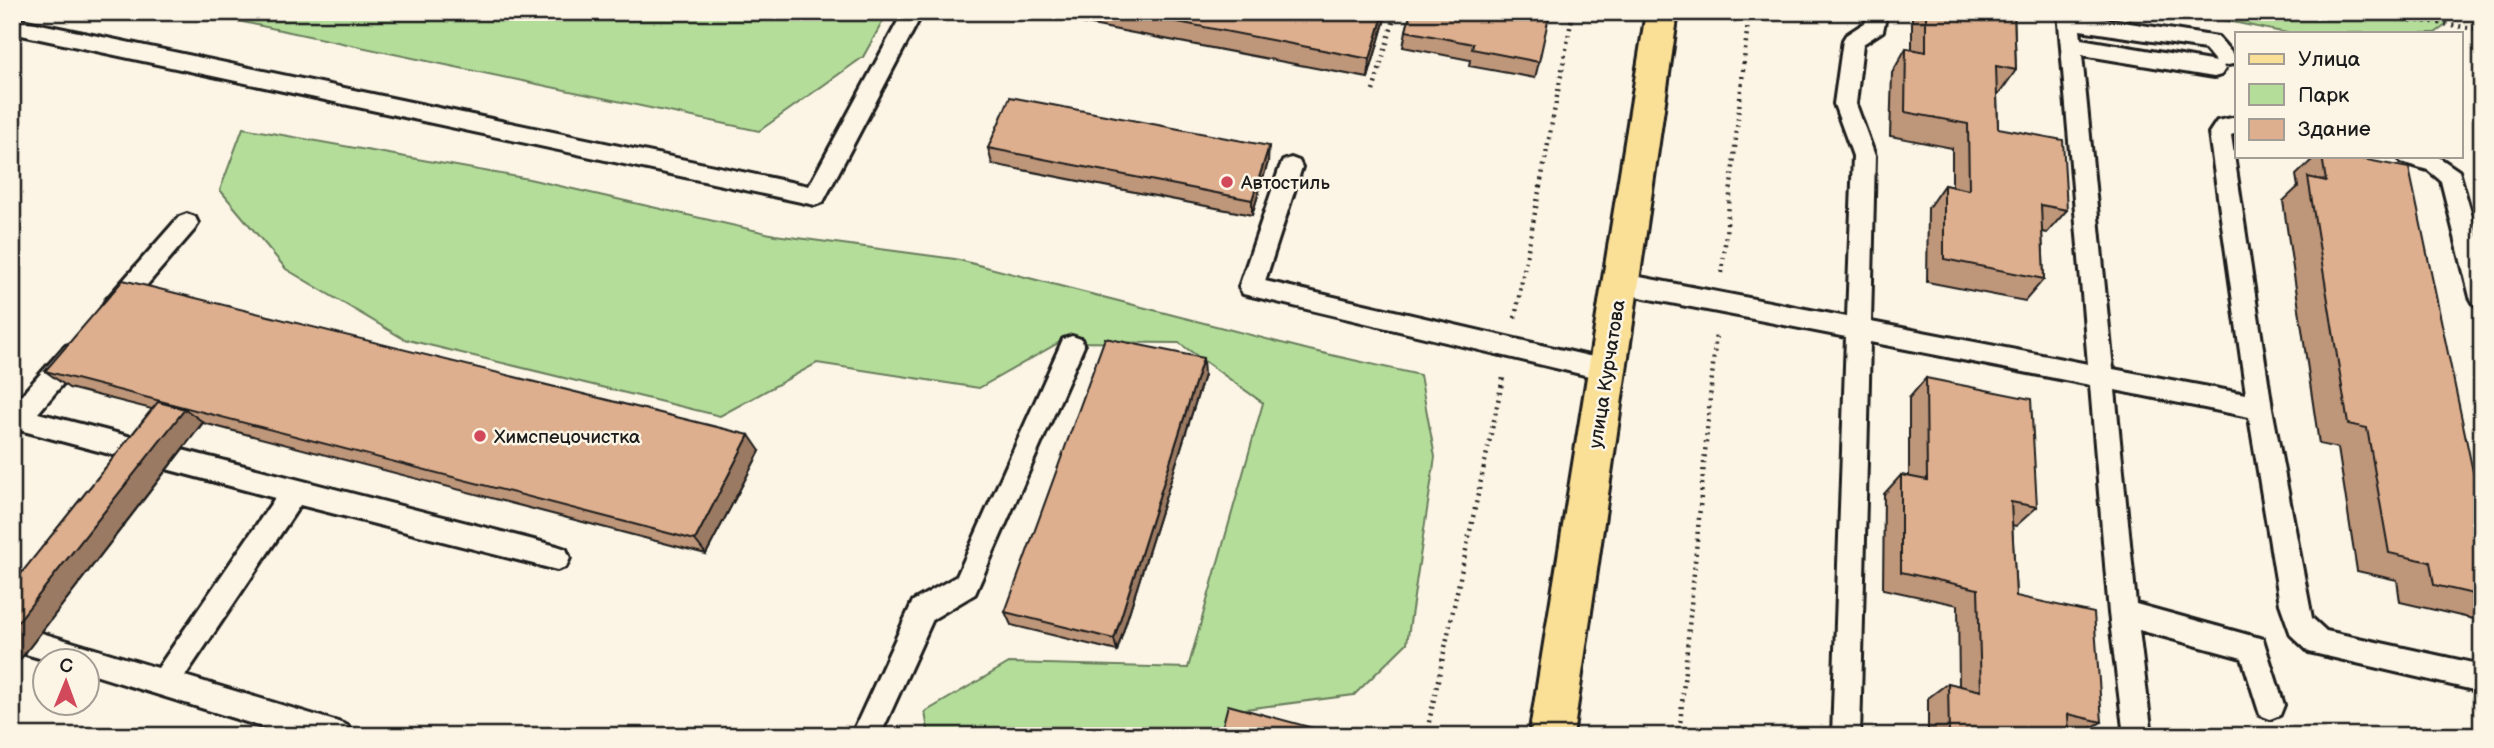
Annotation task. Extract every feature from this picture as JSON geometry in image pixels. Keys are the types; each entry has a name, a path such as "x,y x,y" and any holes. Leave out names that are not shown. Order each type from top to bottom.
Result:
{"main road":[{"name":"улица Курчатова","path":"1550,736 1662,12"}],"lane":[{"path":"12,24 816,196 913,12"},
{"path":"1846,736 1864,156 1845,104 1853,40 1877,26 1877,12"},
{"path":"2071,45 2220,64 2211,42 2068,16 2123,613 2138,736"},
{"path":"2235,125 2225,127 2220,133 2260,408 2294,604 2301,626 2319,643 2482,679"},
{"path":"2416,158 2436,164 2451,177 2482,297"},
{"path":"1292,167 1251,288 1606,370"},
{"path":"187,223 15,418 557,558"},
{"path":"1619,283 2260,408"},
{"path":"865,736 923,610 966,585 1072,346"},
{"path":"164,683 294,492"},
{"path":"2123,613 2253,648 2270,705"},
{"path":"12,637 338,736"}],"path":[{"path":"1373,91 1396,12"},
{"path":"1679,736 1749,12"},
{"path":"2313,12 2367,14 2482,30"}],"green space":[{"path":"195,12 888,12 863,57 759,131"},
{"path":"2183,12 2444,12 2446,25 2436,32 2282,32"},
{"path":"243,128 529,179 775,235 955,259 1309,350 1420,375 1435,457 1407,643 1354,695 1230,711 1218,736 929,736 925,712 1009,663 1188,668 1263,403 1179,343 1060,342 979,388 817,363 720,416 404,339 286,269 220,190"}],"building":[{"path":"1126,12 1384,12 1370,59"},
{"path":"1411,12 1550,12 1539,62 1472,49 1473,44 1406,31"},
{"path":"1926,12 2014,12 2016,70 1996,66 1998,128 2063,140 2067,210 2041,205 2044,279 1944,259 1944,185 1969,190 1968,124 1905,112 1906,48 1926,52"},
{"path":"1010,97 1269,146 1252,200 988,148"},
{"path":"2322,158 2357,158 2409,168 2482,505 2482,596 2434,585 2430,562 2389,553 2367,428 2348,424 2308,177 2326,181"},
{"name":"Химспецочистка","path":"123,280 749,435 695,540 45,371"},
{"path":"1105,338 1203,358 1114,639 1005,612"},
{"path":"1926,378 2031,399 2037,507 2011,502 2016,596 2094,613 2102,722 2068,714 2069,736 1949,736 1948,683 1981,691 1978,589 1901,572 1901,475 1927,480"},
{"path":"158,402 185,409 12,629 12,585"},
{"path":"1228,705 1342,736 1220,736"}],"place":[{"name":"Автостиль","path":"1227,182"},
{"name":"Химспецочистка","path":"480,436"}]}
